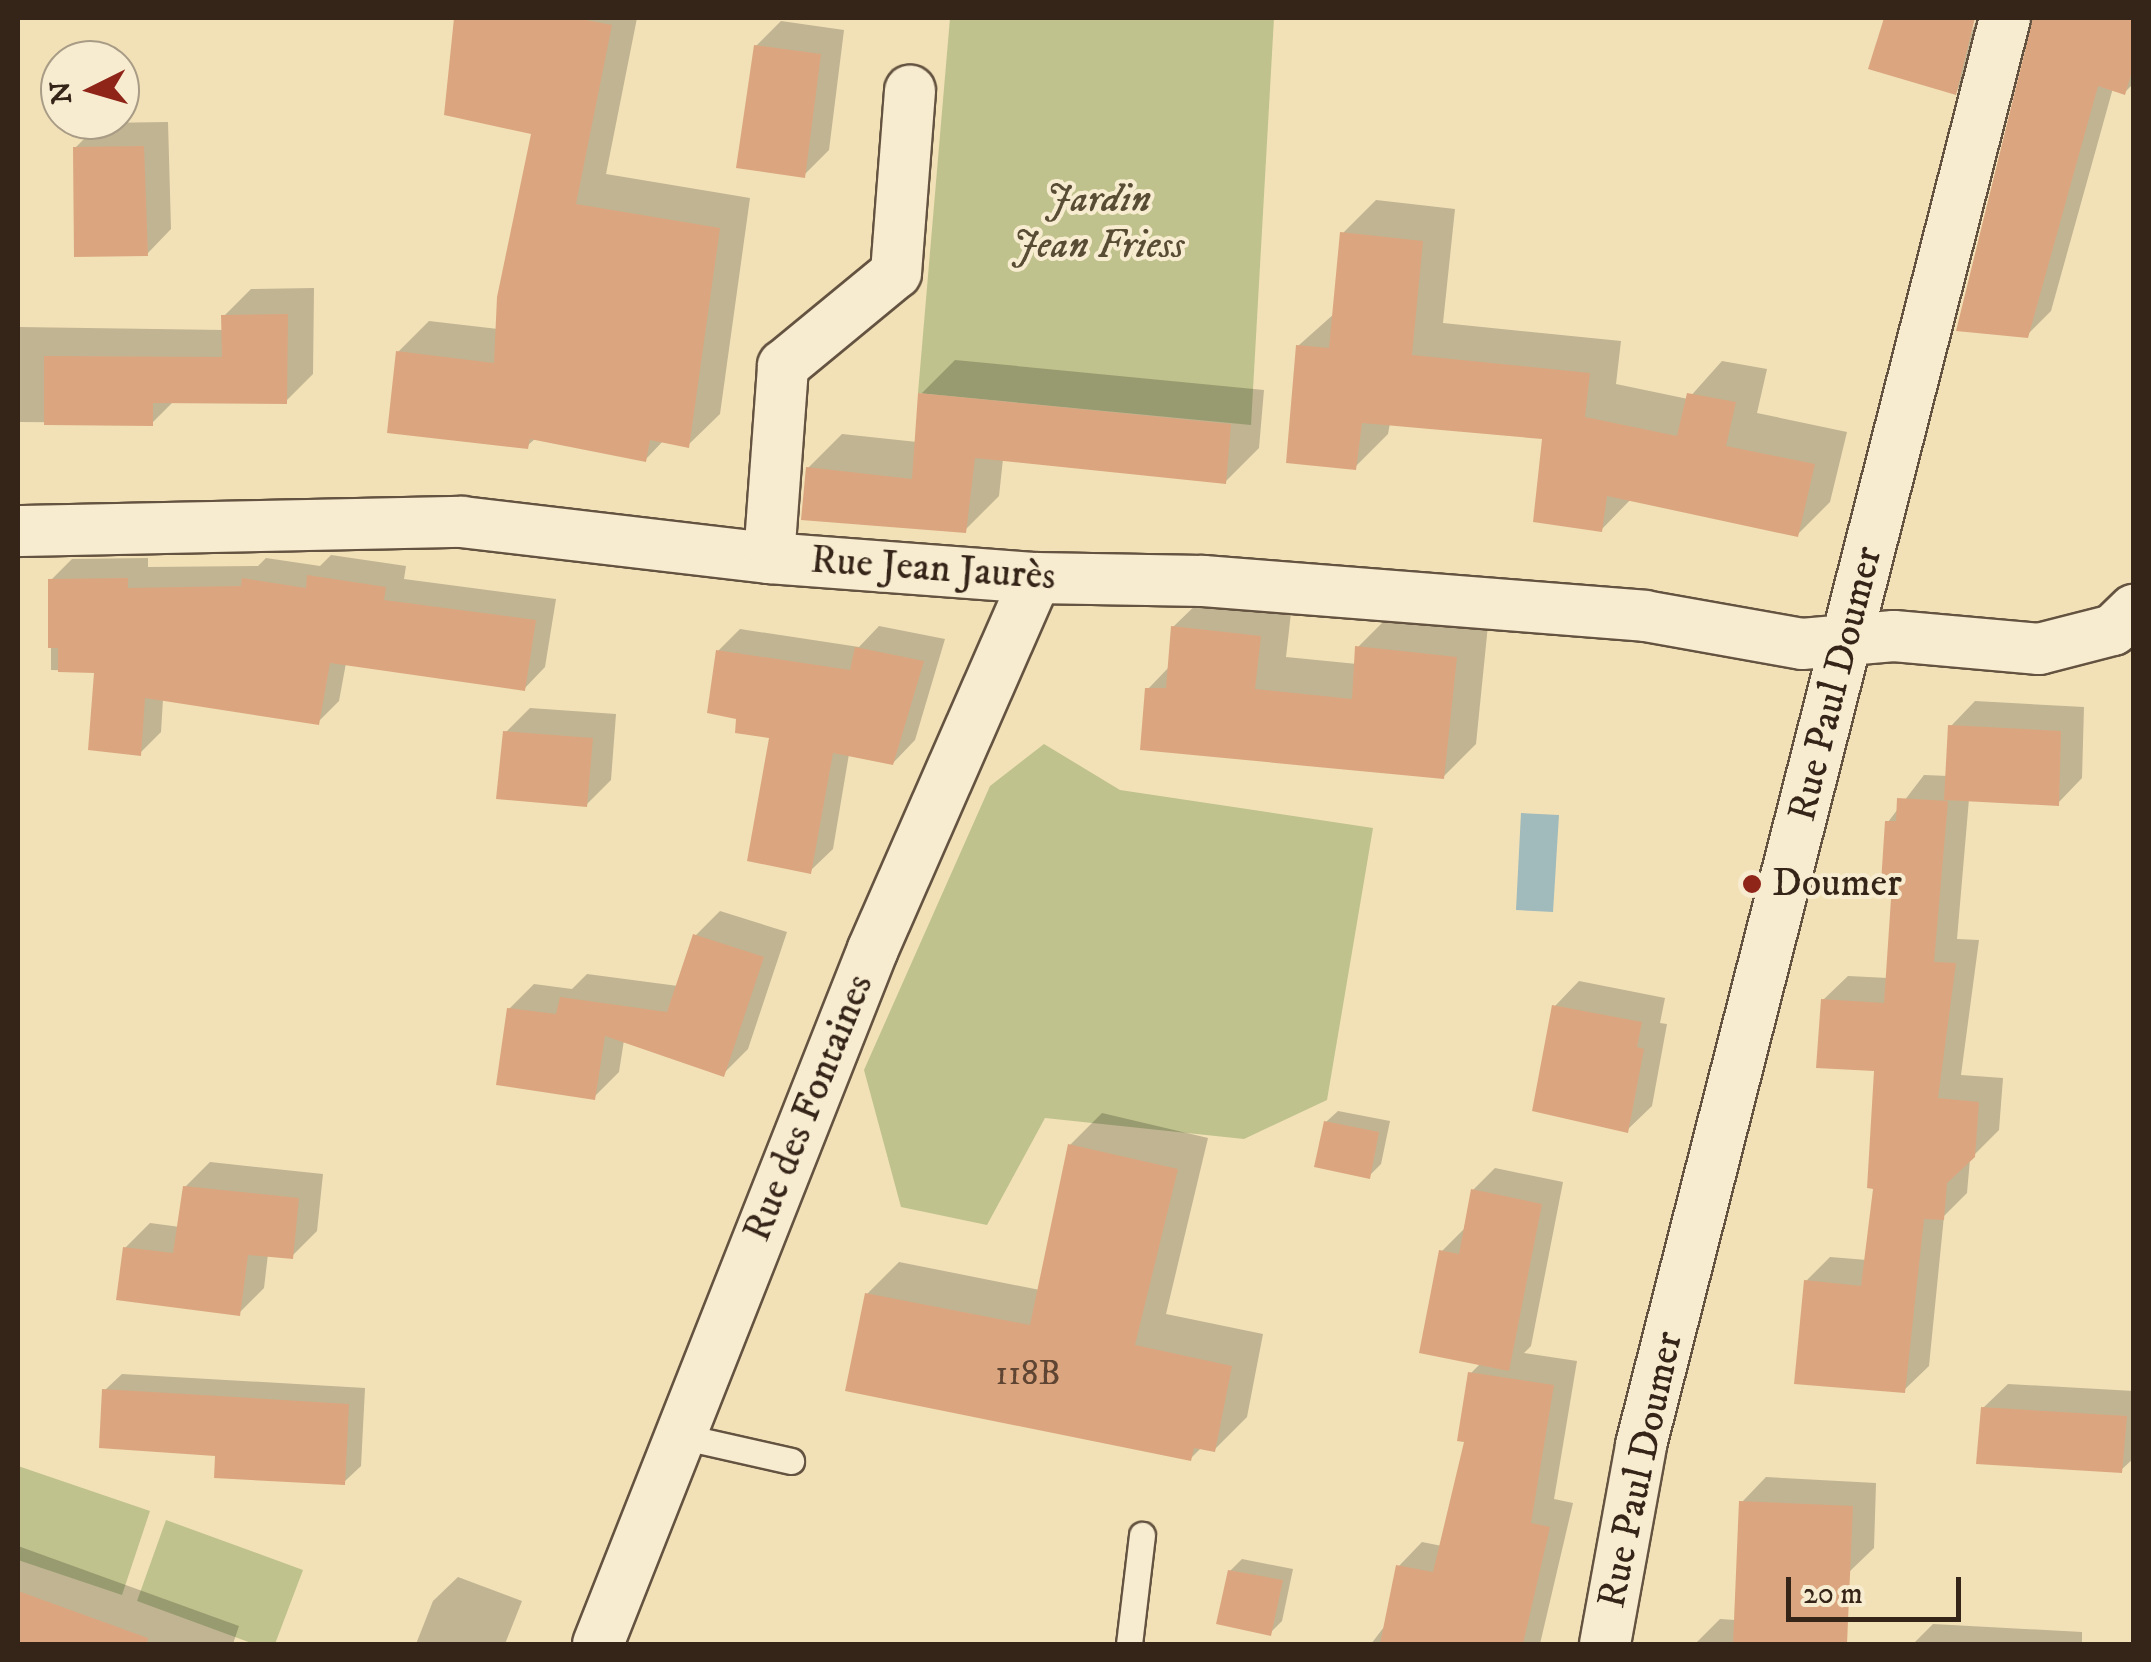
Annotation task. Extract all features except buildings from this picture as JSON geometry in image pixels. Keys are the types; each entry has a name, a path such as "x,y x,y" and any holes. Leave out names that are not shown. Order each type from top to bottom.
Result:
{"street":[{"name":"Rue Paul Doumer","path":"1605,1644 1640,1445 2005,18"},
{"path":"769,558 784,366 896,273 910,91"},
{"name":"Rue Jean Jaurès","path":"18,531 462,522 769,558 1036,578 1203,582 1645,616 1802,644 1894,636 2039,649 2112,630 2134,610"},
{"name":"Rue des Fontaines","path":"598,1644 676,1435 881,930 1036,578"}],"lane":[{"path":"676,1435 792,1461"},
{"path":"1129,1644 1142,1535"}],"green space":[{"name":"Jardin Jean Friess","path":"950,18 1274,18 1251,425 918,393"},
{"path":"1044,744 1120,790 1373,828 1327,1100 1244,1139 1045,1118 987,1225 901,1207 864,1070 990,786"},
{"path":"18,1466 150,1511 122,1595 18,1560"},
{"path":"166,1520 303,1570 275,1644 254,1644 137,1601"}],"water":[{"path":"1521,813 1559,815 1553,912 1516,910"}],"place":[{"name":"Doumer","path":"1752,884"}]}
